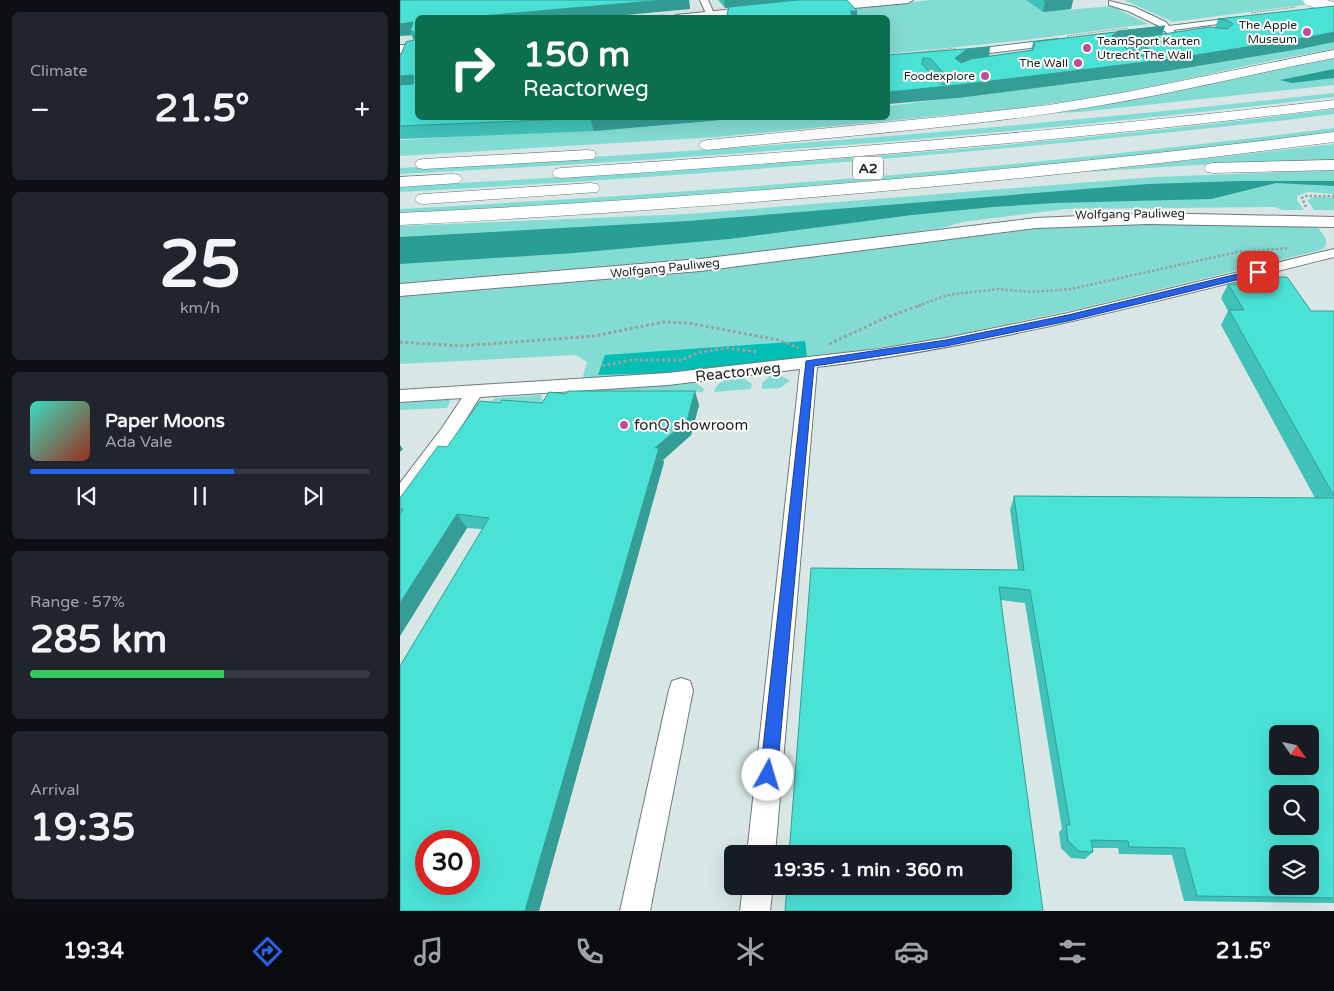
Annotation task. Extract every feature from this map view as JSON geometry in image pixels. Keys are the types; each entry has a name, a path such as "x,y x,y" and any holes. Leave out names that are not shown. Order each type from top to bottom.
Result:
{"highway":[{"name":"A2","path":"1124,112 693,147 1054,108 1195,83 1259,68 1334,54"},
{"path":"1171,108 1334,89"},
{"name":"A2","path":"400,182 678,165 910,147 1157,124 1334,104"},
{"path":"1025,154 1334,120"},
{"name":"A2","path":"400,219 736,197 923,181 1108,164 1334,137"},
{"path":"409,164 602,154"},
{"name":"A2","path":"923,181 1072,177 1191,169 1334,165"},
{"path":"407,200 604,188"}],"main road":[{"path":"861,0 804,8 908,0"},
{"path":"1312,5 1334,8"},
{"path":"722,15 776,10 747,15"},
{"path":"400,44 415,42"},
{"path":"400,50 415,48"},
{"name":"Wolfgang Pauliweg","path":"928,236 953,230 1034,218 1081,215 1334,213"},
{"name":"Wolfgang Pauliweg","path":"400,290 690,266 928,236 1085,219 1138,218 1334,222"}],"street":[{"path":"704,0 711,15"},
{"path":"1088,49 1174,36 1166,29 1154,25 1109,1"},
{"path":"1114,35 1246,18"},
{"path":"1088,49 1145,45 1182,38"},
{"path":"960,53 1068,41"},
{"path":"979,51 994,60"},
{"name":"Reactorweg","path":"400,396 668,379 806,354 946,343 1049,322 1334,253"},
{"path":"762,845 806,354"},
{"path":"400,498 448,433 475,391"},
{"path":"634,911 681,690"},
{"path":"755,911 757,895"}],"path":[{"path":"824,346 885,318 947,295 998,289 1032,292 1071,289 1237,252 1293,248"},
{"path":"400,342 461,346 594,336 663,322 688,323 770,338 806,354"},
{"path":"601,366 631,360 681,360 700,352 728,348 760,352"},
{"path":"790,350 806,354"}],"shaded area":[{"path":"931,0 1026,0 1066,10 1112,6 1148,24 1025,40 890,54 890,15 858,15 851,8"},
{"path":"1124,0 1301,0 1311,4 1173,22"},
{"path":"1334,41 1334,49 1112,95 1013,109 717,137 400,156 400,140 723,120 890,120 890,106 1117,78"},
{"path":"1334,56 1334,85 1080,112 1033,114"},
{"path":"1334,69 1334,78 1292,83 1280,80"},
{"path":"1334,93 1334,97 985,133 751,152 400,174 400,168 517,162 867,138 1217,106"},
{"path":"1334,109 1334,114 1295,119 848,162 400,192 400,186 634,173 985,147 1101,136"},
{"path":"1334,128 1334,133 1081,162 891,181 614,202 400,215 400,209 634,195 985,167"},
{"path":"1334,144 1334,160 1196,165 1087,172"},
{"path":"1334,170 1334,194 1308,192 1297,196 1297,200 1304,210 1282,210 1275,207 1066,209 963,222 942,228 843,242 695,259 554,273 400,284 400,226 688,214 1154,177"},
{"path":"1239,181 1334,181 1334,186 1276,183 1211,199 1055,203 993,207 912,215 729,239 574,253 400,264 400,237 688,221 1148,184"},
{"path":"1314,197 1334,197 1334,210 1314,210 1307,200"},
{"path":"1066,222 1314,224 1326,239 1326,242 1323,249 1317,251 1078,309 943,338 730,370 582,380 587,362 576,355 400,364 400,295 589,281 772,262"},
{"path":"805,341 807,357 659,373 598,375 605,355"},
{"path":"772,374 779,374 790,381 780,388 762,389 762,383"},
{"path":"743,378 752,384 751,389 714,392 716,387 722,382"},
{"path":"695,382 704,389 703,392 559,400 566,393"},
{"path":"541,395 543,404 487,405 495,398"},
{"path":"451,399 447,408 400,410 400,402"}],"building":[{"path":"400,0 663,0 493,15 415,15 415,120 543,120 400,126 400,85 413,84 414,76 400,76 400,57 406,42 414,40 414,32 410,31 413,22 400,24"},
{"path":"798,0 847,0 857,11 850,11 852,15 728,15 729,7"},
{"name":"The Wall","path":"1334,6 1334,32 1310,37 1171,59 890,92 890,55 990,47 966,50 955,58 961,63 971,59 1033,50 1035,44 1033,42 1117,32 1112,36 1118,44 1151,60 1155,59 1154,52 1131,39 1209,27 1227,29 1233,24 1227,20 1218,19","holes":["923,58 931,59 948,78 948,85 940,84 922,64"]},
{"path":"1165,26 1117,32 1118,31"},
{"path":"1247,277 1287,277 1311,311 1334,311 1334,496 1229,310 1244,310 1228,284 1240,284"},
{"path":"568,391 695,391 687,421 655,448 659,448 525,911 400,911 400,666 489,518 457,514 400,603 400,514 403,509 400,509 400,498 438,446 447,447 480,401 500,403 502,400 542,403 549,392 566,394"},
{"path":"1014,496 1334,498 1334,898 1197,896 1184,848 1129,847 1128,841 1091,840 1093,852 1079,851 1068,841 1066,825 1070,825 1030,590 999,587 1043,911 785,911 786,895 1012,895 1012,845 790,845 811,568 1024,570"}],"place":[{"name":"The Apple Museum","path":"1307,32"},
{"name":"TeamSport Karten Utrecht The Wall","path":"1087,48"},
{"name":"The Wall","path":"1078,63"},
{"name":"Foodexplore","path":"985,76"},
{"name":"fonQ showroom","path":"624,425"}],"route":[{"path":"768,775 809,364 946,343 1068,318 1258,272"}]}
